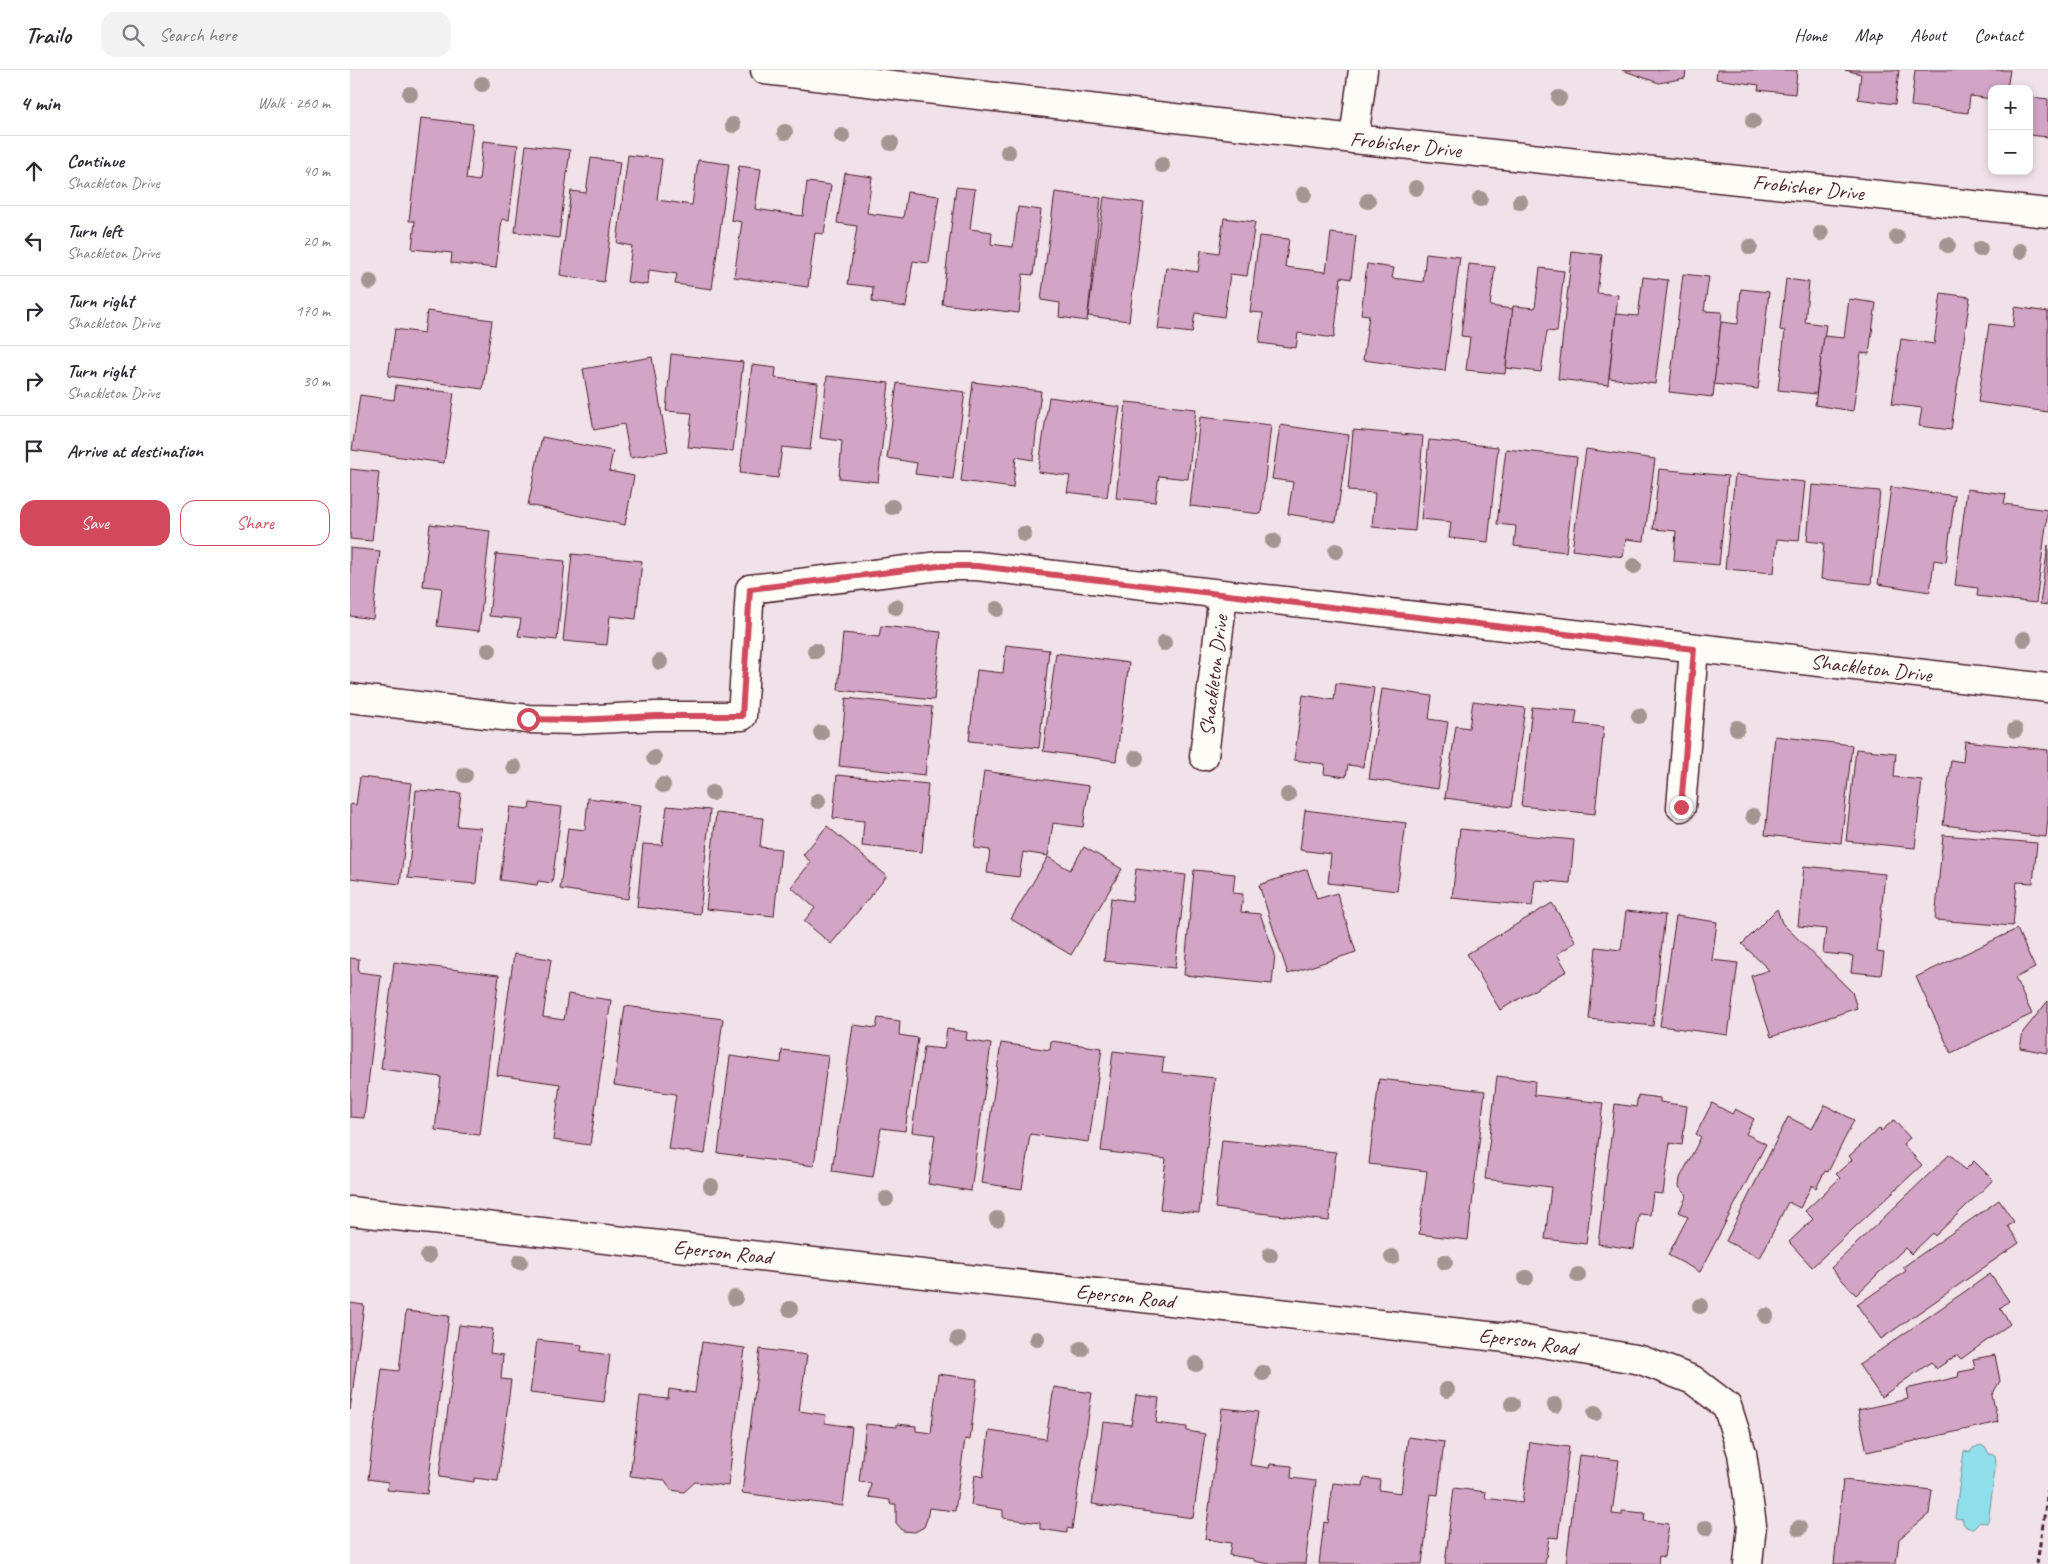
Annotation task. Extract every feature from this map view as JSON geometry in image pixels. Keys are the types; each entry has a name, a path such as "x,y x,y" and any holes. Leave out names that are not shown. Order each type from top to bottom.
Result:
{"street":[{"name":"Frobisher Drive","path":"765,70 850,74 1354,139 2048,213"},
{"path":"1354,139 1363,70"},
{"name":"Shackleton Drive","path":"350,698 528,719 578,720 656,716 742,716 750,589 921,568 977,566 2048,688"},
{"name":"Shackleton Drive","path":"1204,756 1223,595"},
{"path":"1681,807 1694,649"},
{"name":"Eperson Road","path":"350,1211 1525,1340 1641,1360 1693,1380 1727,1406 1742,1453 1752,1525 1748,1564"}],"path":[{"path":"2037,1564 2048,1490"}],"water":[{"path":"1981,1445 1986,1448 1989,1454 1995,1455 1996,1462 1988,1523 1979,1522 1972,1529 1966,1527 1963,1519 1955,1518 1964,1451 1970,1452 1973,1448"}],"building":[{"path":"1622,70 1686,70 1685,78 1659,83"},
{"path":"1717,70 1797,70 1795,94 1758,90 1759,85 1716,79"},
{"path":"1845,70 1899,70 1895,104 1858,99 1861,74"},
{"path":"1915,70 2010,70 2008,85 1988,85 1988,98 1970,96 1968,113 1911,106"},
{"path":"2033,97 2048,99 2048,137 2033,135"},
{"path":"421,118 473,124 466,179 479,181 483,141 518,145 509,220 502,219 496,268 451,263 452,253 412,249 415,221 409,221"},
{"path":"526,145 570,150 559,238 515,232"},
{"path":"628,155 662,159 657,200 692,205 698,160 729,164 712,289 675,284 677,274 649,270 648,285 627,282 632,246 617,243"},
{"path":"591,158 620,162 604,282 560,275 571,191 586,193"},
{"path":"739,166 761,169 755,209 803,216 807,182 831,185 824,234 815,233 808,287 734,277 742,222 731,220"},
{"path":"845,173 872,177 867,213 903,218 907,192 939,196 929,263 913,261 906,307 872,302 873,287 848,284 857,226 837,223"},
{"path":"956,187 975,189 970,229 992,232 991,244 1013,247 1018,207 1041,210 1033,275 1023,274 1019,313 942,304"},
{"path":"1055,192 1101,198 1087,321 1059,317 1060,303 1041,300"},
{"path":"1104,197 1144,203 1129,321 1088,316"},
{"path":"1224,218 1255,222 1247,276 1230,274 1224,317 1195,313 1192,333 1158,329 1166,267 1198,272 1201,250 1219,253"},
{"path":"1331,233 1356,236 1351,279 1341,277 1334,338 1298,333 1296,348 1259,343 1263,313 1250,312 1259,236 1289,239 1285,267 1326,272"},
{"path":"1572,251 1602,255 1597,293 1618,295 1608,385 1558,379"},
{"path":"1426,253 1460,257 1445,371 1363,360 1369,315 1361,314 1367,264 1394,268 1392,278 1423,282"},
{"path":"1469,264 1495,267 1490,306 1513,309 1505,374 1466,370 1470,337 1461,336"},
{"path":"1540,268 1564,271 1557,332 1547,331 1541,372 1506,368 1513,306 1535,308"},
{"path":"1683,274 1709,277 1704,311 1722,312 1713,397 1669,392"},
{"path":"1643,277 1668,280 1655,384 1609,378 1616,314 1638,316"},
{"path":"1786,279 1809,282 1805,322 1826,325 1816,394 1778,390 1785,331 1780,330"},
{"path":"1741,289 1769,292 1758,389 1714,384 1721,322 1738,324"},
{"path":"1941,293 1970,297 1951,430 1919,426 1922,408 1892,404 1901,339 1934,344"},
{"path":"1849,299 1876,303 1869,354 1861,353 1853,411 1815,405 1824,336 1844,338"},
{"path":"2015,307 2048,312 2048,412 1978,402 1989,324 2013,327"},
{"path":"427,311 492,320 483,389 388,376 395,329 424,333"},
{"path":"671,354 743,362 733,451 688,447 692,413 666,411"},
{"path":"652,357 668,451 630,458 624,424 594,430 583,369"},
{"path":"752,365 776,368 775,378 818,383 810,450 782,447 778,478 740,473"},
{"path":"827,376 889,383 878,482 839,478 842,441 820,438"},
{"path":"973,382 1041,391 1033,460 1016,457 1013,488 961,481"},
{"path":"897,383 965,392 953,479 915,474 917,463 887,458"},
{"path":"396,385 454,393 444,463 352,450 360,395 394,400"},
{"path":"1049,397 1120,407 1107,497 1067,492 1070,476 1038,472"},
{"path":"1126,402 1196,409 1188,479 1159,476 1155,502 1116,498"},
{"path":"1200,417 1271,425 1261,514 1190,506"},
{"path":"1280,425 1349,435 1336,522 1288,514 1293,482 1272,479"},
{"path":"1353,430 1423,436 1415,531 1372,527 1375,493 1348,491"},
{"path":"542,437 613,451 609,471 634,476 625,525 528,505"},
{"path":"1429,440 1498,447 1488,542 1449,538 1451,522 1421,519"},
{"path":"1506,449 1577,457 1566,552 1514,546 1516,526 1497,524"},
{"path":"1586,449 1655,459 1644,541 1626,539 1623,557 1572,550"},
{"path":"350,469 379,472 372,541 350,539"},
{"path":"1659,469 1728,476 1719,565 1674,561 1676,531 1653,529"},
{"path":"1735,475 1805,482 1799,541 1777,539 1774,573 1725,569"},
{"path":"1812,485 1880,491 1871,584 1821,579 1824,543 1807,541"},
{"path":"1891,487 1955,496 1946,562 1934,560 1930,592 1878,584"},
{"path":"1967,489 2006,494 2004,504 2048,510 2036,603 1977,596 1978,588 1955,585"},
{"path":"430,524 490,531 479,631 437,626 442,588 423,586"},
{"path":"2048,545 2048,605 2040,604"},
{"path":"350,548 380,551 373,619 350,616"},
{"path":"496,554 565,561 557,640 518,636 521,619 489,616"},
{"path":"572,554 642,561 636,619 610,616 607,645 563,641"},
{"path":"881,626 941,632 934,700 838,690 843,633 879,637"},
{"path":"1006,645 1049,650 1039,748 969,741 977,670 1003,673"},
{"path":"1056,653 1129,663 1116,761 1043,751"},
{"path":"1336,683 1374,688 1363,767 1348,765 1346,777 1324,774 1325,764 1294,760 1303,695 1334,700"},
{"path":"1382,689 1432,696 1429,719 1448,722 1438,789 1369,779"},
{"path":"846,698 932,707 925,775 839,766"},
{"path":"1473,701 1525,708 1511,807 1445,798 1456,726 1469,728"},
{"path":"1532,707 1577,711 1575,724 1604,727 1595,814 1521,806"},
{"path":"1775,736 1852,745 1841,843 1765,835"},
{"path":"1965,741 2048,750 2048,818 2046,837 1943,825 1951,760 1963,762"},
{"path":"1856,749 1896,753 1894,777 1922,780 1915,848 1846,841"},
{"path":"984,771 1089,786 1083,827 1053,823 1048,856 1023,852 1019,877 987,873 990,850 974,848"},
{"path":"837,775 928,784 922,852 862,846 864,821 833,818"},
{"path":"360,777 412,783 400,884 350,878 350,804 356,805"},
{"path":"416,790 461,793 457,826 481,828 476,884 408,878"},
{"path":"588,798 641,805 628,899 560,889 568,828 585,830"},
{"path":"530,803 562,807 552,883 538,881 537,885 500,880 510,807 529,809"},
{"path":"667,806 710,810 700,914 637,907 643,844 662,845"},
{"path":"1305,810 1406,823 1397,891 1328,883 1331,854 1300,850"},
{"path":"716,813 763,818 760,847 781,849 774,916 706,909"},
{"path":"827,826 887,876 831,944 804,921 815,908 791,887 811,862 803,855"},
{"path":"1460,829 1574,840 1570,883 1535,880 1532,906 1452,898"},
{"path":"1943,835 2037,843 2033,883 2017,882 2013,926 1935,920"},
{"path":"1084,847 1122,869 1071,955 1011,919 1048,857 1070,870"},
{"path":"1804,866 1885,874 1877,952 1884,953 1881,975 1851,972 1853,956 1823,953 1826,929 1798,926"},
{"path":"1136,869 1186,875 1175,968 1104,961 1111,898 1132,901"},
{"path":"1307,869 1317,899 1337,893 1356,952 1288,974 1259,885"},
{"path":"1194,870 1235,874 1233,893 1243,894 1241,912 1260,914 1275,954 1272,984 1184,975"},
{"path":"1552,903 1576,942 1557,954 1567,971 1500,1010 1467,954"},
{"path":"1777,909 1782,923 1852,992 1857,1008 1771,1037 1751,976 1769,970 1742,944"},
{"path":"1626,911 1665,915 1653,1026 1589,1019 1596,947 1621,950"},
{"path":"1676,916 1717,922 1712,960 1738,963 1728,1035 1660,1026"},
{"path":"2017,929 2035,968 2015,978 2032,1014 1951,1053 1916,977"},
{"path":"514,954 551,959 543,1017 564,1020 568,994 611,1000 590,1145 553,1140 560,1084 497,1075"},
{"path":"350,958 359,959 358,972 381,975 364,1118 350,1117"},
{"path":"394,962 499,975 480,1135 435,1130 441,1077 381,1069"},
{"path":"2048,1001 2048,1053 2020,1048 2023,1032"},
{"path":"625,1006 723,1019 705,1154 668,1149 676,1094 614,1085"},
{"path":"878,1018 900,1021 899,1035 918,1038 905,1131 881,1128 873,1177 832,1171 853,1025 876,1028"},
{"path":"947,1029 967,1032 966,1040 991,1044 971,1191 928,1184 935,1135 912,1132 924,1047 944,1049"},
{"path":"1051,1041 1102,1048 1089,1142 1030,1134 1022,1189 981,1183 1001,1043 1050,1050"},
{"path":"782,1050 828,1056 814,1166 718,1153 730,1056 781,1063"},
{"path":"1113,1051 1164,1057 1162,1072 1215,1078 1199,1213 1160,1209 1166,1159 1101,1151"},
{"path":"1497,1076 1535,1081 1534,1095 1603,1103 1586,1244 1545,1239 1551,1187 1485,1179"},
{"path":"1379,1079 1485,1091 1468,1240 1419,1234 1427,1171 1369,1164"},
{"path":"1638,1095 1660,1098 1660,1102 1687,1106 1682,1145 1670,1143 1663,1194 1653,1193 1650,1215 1639,1214 1634,1249 1598,1244 1615,1104 1636,1107"},
{"path":"1712,1103 1732,1114 1735,1109 1754,1119 1746,1134 1766,1144 1700,1272 1668,1255 1688,1217 1679,1212 1687,1195 1679,1187 1680,1178 1701,1137 1696,1134"},
{"path":"1825,1105 1854,1120 1828,1172 1825,1171 1816,1188 1812,1185 1800,1208 1788,1202 1760,1258 1726,1241 1788,1117 1812,1129"},
{"path":"1894,1120 1910,1138 1903,1144 1922,1165 1812,1267 1789,1242 1813,1219 1805,1211 1840,1178 1836,1174 1852,1160 1849,1156 1880,1128 1881,1131"},
{"path":"1222,1140 1336,1152 1329,1221 1215,1208"},
{"path":"1950,1154 1965,1170 1974,1161 1993,1180 1935,1236 1933,1233 1911,1254 1905,1248 1856,1295 1831,1268"},
{"path":"1999,1200 2014,1222 2008,1226 2019,1243 1881,1339 1857,1305 1906,1271 1903,1267"},
{"path":"1990,1274 2009,1301 2000,1308 2010,1324 1961,1359 1957,1355 1936,1369 1931,1362 1881,1397 1859,1365"},
{"path":"350,1303 364,1305 350,1410"},
{"path":"406,1311 449,1316 427,1494 387,1490 388,1482 368,1479 382,1369 399,1371"},
{"path":"459,1325 493,1329 490,1353 503,1355 501,1379 511,1380 498,1481 474,1478 474,1482 439,1477"},
{"path":"537,1340 582,1345 581,1351 610,1355 604,1402 530,1393"},
{"path":"702,1342 745,1348 728,1486 695,1482 684,1492 671,1490 665,1480 630,1476 640,1396 668,1399 669,1389 695,1393"},
{"path":"760,1349 807,1355 799,1411 826,1415 825,1423 852,1427 843,1506 742,1493"},
{"path":"1995,1355 2000,1381 1992,1395 1998,1422 1867,1452 1858,1410 1908,1399 1906,1389 1958,1377 1959,1372 1975,1369 1973,1359"},
{"path":"938,1374 977,1379 970,1440 965,1439 955,1511 929,1508 924,1527 915,1532 903,1531 896,1523 896,1504 890,1504 890,1500 869,1497 871,1483 859,1482 866,1424 897,1427 897,1424 916,1426 916,1431 931,1433"},
{"path":"1054,1387 1092,1393 1072,1529 1067,1528 1067,1533 1040,1529 1040,1523 1003,1518 1003,1510 971,1505 975,1475 983,1477 989,1431 1046,1439"},
{"path":"1136,1395 1159,1398 1156,1423 1187,1427 1187,1431 1205,1434 1193,1518 1092,1504 1103,1422 1131,1425"},
{"path":"1222,1408 1258,1412 1250,1465 1269,1468 1270,1464 1292,1466 1291,1478 1316,1481 1305,1564 1270,1564 1229,1555 1231,1543 1205,1539"},
{"path":"1408,1437 1444,1442 1438,1495 1431,1494 1422,1564 1319,1564 1324,1522 1328,1523 1333,1483 1363,1486 1364,1478 1380,1480 1379,1490 1401,1493"},
{"path":"1530,1442 1569,1447 1558,1538 1549,1537 1545,1564 1445,1564 1454,1488 1486,1492 1485,1498 1522,1503"},
{"path":"1579,1455 1619,1460 1612,1514 1622,1515 1622,1511 1645,1513 1644,1521 1669,1524 1664,1557 1659,1556 1658,1564 1566,1564"},
{"path":"1843,1480 1932,1490 1929,1514 1899,1539 1896,1564 1834,1564"}],"route":[{"path":"528,719 578,720 656,716 742,716 750,589 939,566 977,566 1694,649 1681,807"}]}
